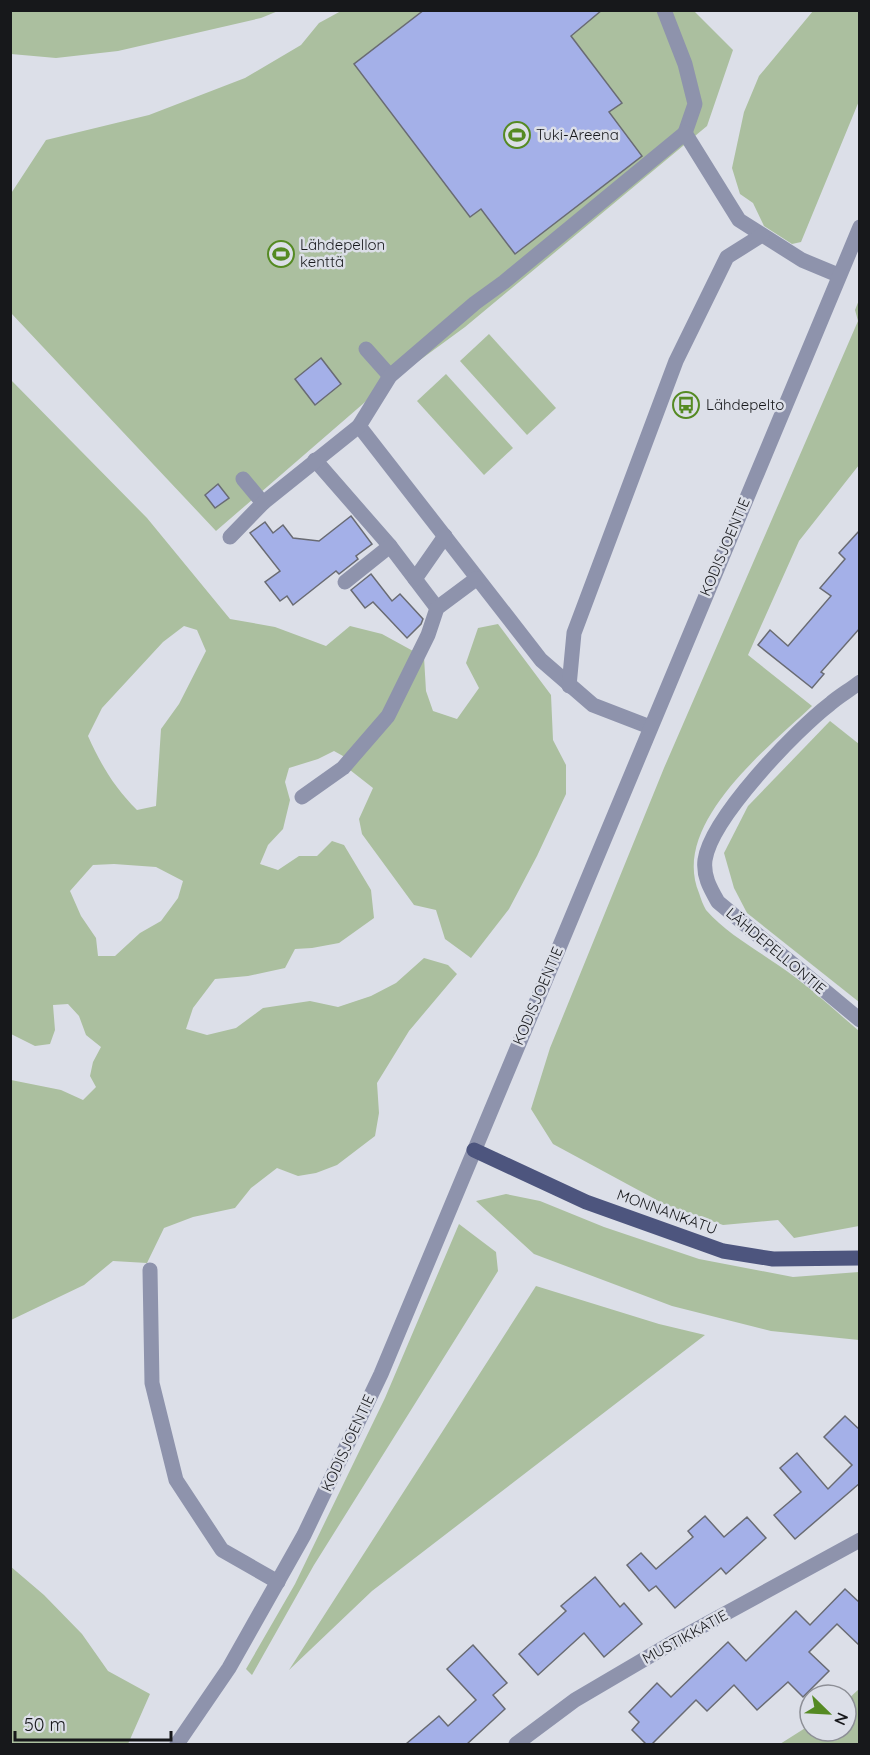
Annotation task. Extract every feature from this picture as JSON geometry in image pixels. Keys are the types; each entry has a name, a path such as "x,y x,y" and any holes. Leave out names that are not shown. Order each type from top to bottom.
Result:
{"main road":[{"name":"MONNANKATU","path":"474,1150 586,1202 723,1251 773,1259 860,1258"}],"street":[{"path":"230,537 263,503 359,426 390,376 475,303 504,282 685,133 695,104 686,64 664,10"},
{"path":"685,133 739,220 802,260 838,275"},
{"name":"KODISJOENTIE","path":"177,1744 229,1668 304,1535 381,1374 838,275 860,227"},
{"path":"569,686 574,633 676,361 727,257 762,235"},
{"path":"366,349 390,376"},
{"path":"359,426 541,660 593,705 650,727"},
{"path":"315,460 390,546 437,608"},
{"path":"243,479 263,503"},
{"path":"415,579 445,536"},
{"path":"345,582 390,546"},
{"path":"302,797 344,768 388,716 428,635 437,608 476,579"},
{"name":"LÄHDEPELLONTIE","path":"860,682 829,705 770,761 714,834 705,859 705,880 718,902 860,1020"},
{"path":"150,1270 152,1383 176,1480 222,1550 278,1582"},
{"name":"MUSTIKKATIE","path":"516,1744 575,1700 677,1640 860,1540"}],"green space":[{"path":"10,11 278,11 261,18 118,51 56,58 11,54"},
{"name":"Lähdepellon kenttä","path":"341,11 694,11 733,50 707,126 465,327 379,390 216,531 11,313 10,195 46,140 149,115 245,78 301,45 319,23"},
{"path":"813,11 859,11 859,101 801,242 792,244 764,226 753,203 740,194 732,168 744,112 759,76"},
{"path":"859,300 859,465 799,541 748,655 812,706 749,765 728,789 710,815 698,841 694,867 702,902 706,910 722,926 789,972 859,1031 859,1226 794,1238 778,1220 723,1225 664,1204 553,1144 531,1109 550,1048 664,768 858,321 855,310"},
{"path":"489,334 556,408 527,435 460,361"},
{"path":"446,374 513,448 484,475 417,401"},
{"path":"10,379 147,518 230,619 275,627 326,646 350,626 382,634 424,657 426,691 433,711 457,719 479,688 466,663 478,628 498,624 551,695 553,740 566,765 566,794 537,856 509,909 471,958 445,939 436,910 414,905 362,834 359,819 373,788 350,770 343,756 334,751 318,759 289,768 285,782 290,800 283,829 268,845 260,864 278,870 299,856 317,856 332,841 344,845 371,890 374,918 339,943 295,949 285,968 248,976 215,979 193,1008 186,1029 207,1035 236,1028 263,1008 310,1001 338,1007 371,996 396,983 424,958 448,965 457,974 409,1031 377,1083 379,1113 375,1136 337,1165 316,1173 298,1176 277,1168 251,1188 235,1208 193,1217 164,1228 147,1263 113,1261 84,1285 11,1320 11,1080 61,1090 83,1100 96,1087 90,1076 93,1062 101,1047 86,1035 79,1016 68,1004 53,1005 55,1030 50,1044 35,1046 11,1034","holes":["184,626 197,630 206,651 179,704 161,729 156,806 137,810 121,793 109,775 88,736 102,708 163,642","93,865 156,867 183,881 178,898 161,921 140,933 115,956 98,956 96,938 81,916 70,891"]},
{"path":"830,721 859,744 859,1002 747,913 734,888 724,853 748,806"},
{"path":"506,1194 540,1201 604,1227 699,1259 793,1277 859,1272 859,1340 771,1331 672,1306 534,1254 476,1201"},
{"path":"459,1224 496,1252 498,1271 314,1565 252,1675 246,1669 295,1584 385,1398"},
{"path":"536,1286 659,1324 705,1335 372,1591 289,1670"},
{"path":"10,1566 44,1595 82,1634 108,1671 150,1694 128,1744 11,1744"},
{"path":"858,1690 859,1744 780,1744 798,1733 798,1743 858,1743"}],"building":[{"name":"Tuki-Areena","path":"424,10 602,10 571,36 622,103 609,112 642,156 515,254 481,209 470,217 354,64"},
{"path":"321,358 341,384 315,405 295,379"},
{"path":"218,484 229,498 215,508 205,495"},
{"path":"351,516 372,544 356,556 358,559 339,574 336,571 293,605 287,596 280,601 265,582 280,571 250,533 265,522 273,533 283,525 293,538 319,541"},
{"path":"860,530 860,628 821,672 824,674 812,688 758,645 770,630 788,646 831,596 820,588 845,559 839,553"},
{"path":"371,574 392,601 400,594 423,619 407,638 373,602 365,608 351,590"},
{"path":"845,1416 860,1430 860,1483 795,1539 774,1515 801,1492 780,1468 797,1453 828,1489 852,1465 824,1437"},
{"path":"705,1516 724,1537 747,1517 766,1538 726,1574 721,1568 675,1608 656,1586 649,1591 627,1565 641,1553 656,1569 693,1537 688,1531"},
{"path":"595,1577 620,1607 624,1603 642,1624 604,1657 584,1633 538,1675 519,1654 566,1611 561,1606"},
{"path":"845,1589 860,1603 860,1646 837,1624 809,1652 829,1671 817,1683 798,1683 798,1692 788,1682 757,1710 734,1685 707,1711 696,1700 652,1744 646,1744 632,1730 639,1722 629,1712 657,1683 671,1697 728,1642 746,1661 796,1611 810,1625"},
{"path":"473,1645 507,1683 493,1695 505,1709 467,1744 406,1744 439,1716 448,1726 476,1700 447,1669"}],"place":[{"name":"Tuki-Areena","path":"517,135"},
{"name":"Lähdepellon kenttä","path":"281,254"},
{"name":"Lähdepelto","path":"686,405"}]}
